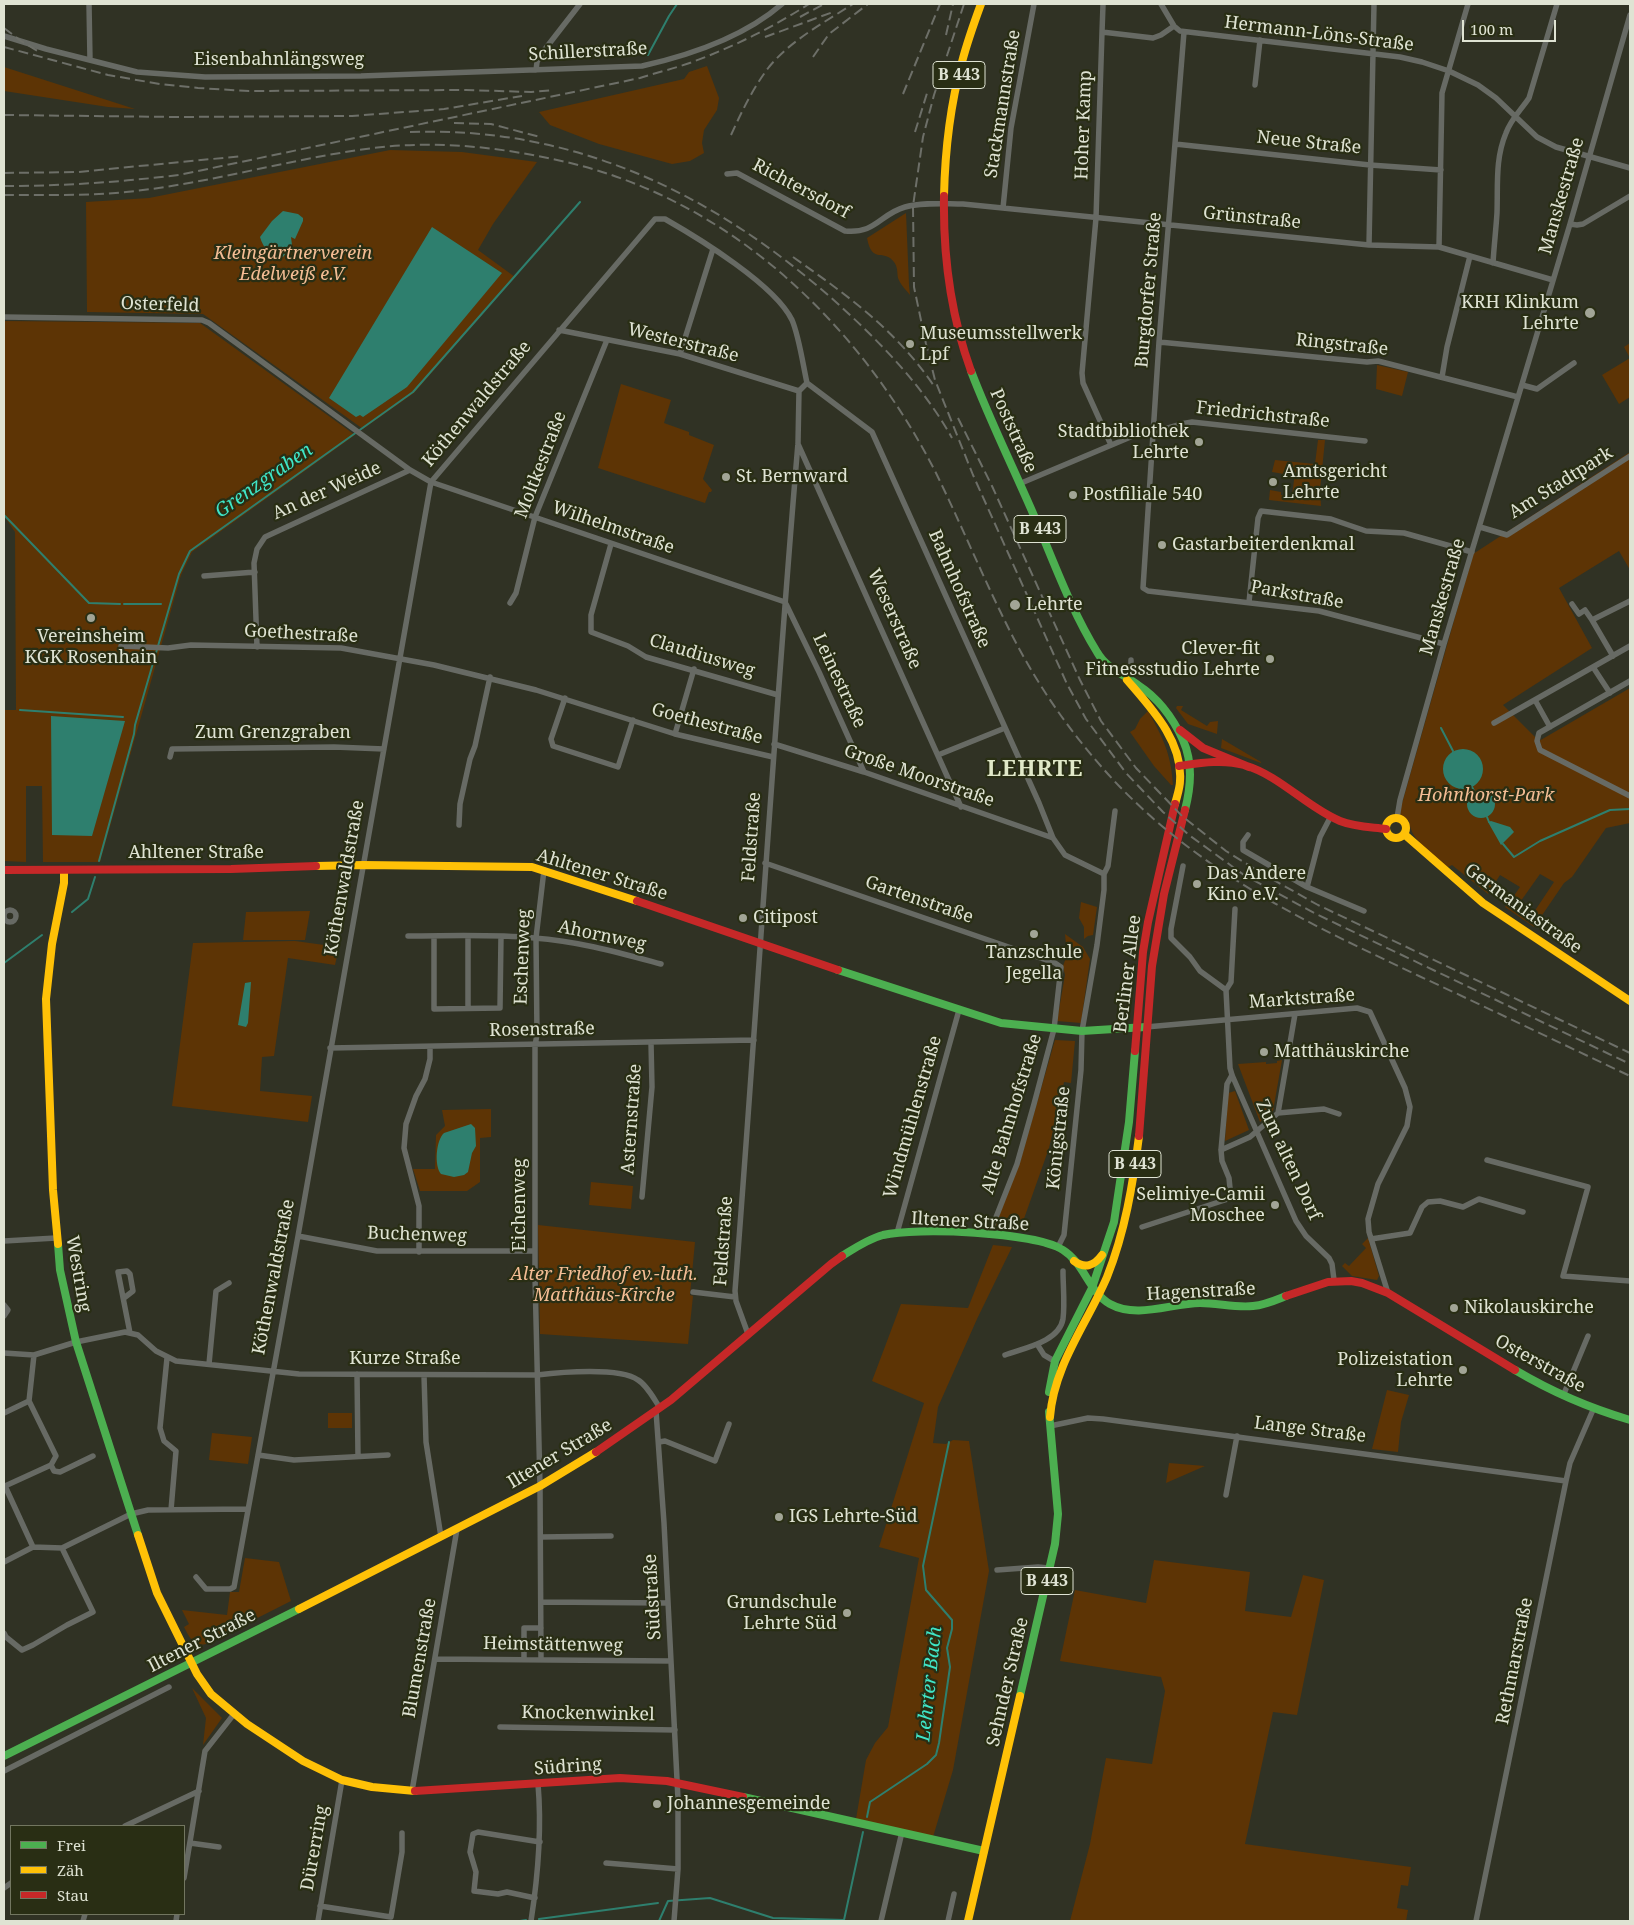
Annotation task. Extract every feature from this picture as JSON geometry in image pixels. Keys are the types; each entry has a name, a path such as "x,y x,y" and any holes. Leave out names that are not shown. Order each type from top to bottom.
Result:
{"main road":[{"name":"Poststraße","path":"981,4 961,65 955,96 948,149 944,204 948,275 958,330 983,402 1097,652 1110,667 1146,691 1175,725 1184,744 1190,765"},
{"name":"Berliner Allee","path":"1092,1288 1108,1244 1118,1199 1125,1156 1143,952 1148,922 1178,795 1179,766 1167,730 1151,707 1126,678"},
{"path":"1175,725 1203,748 1267,775 1331,816 1351,824 1386,829"},
{"path":"1179,766 1219,762 1249,767"},
{"name":"Berliner Allee","path":"1099,1296 1113,1261 1128,1206 1140,1124 1146,1026 1158,924 1187,804 1190,765"},
{"path":"1397,818 1406,827 1404,834 1393,838 1386,829 1388,822 1397,818"},
{"name":"Germaniastraße","path":"1404,834 1483,903 1630,1001"},
{"name":"Ahltener Straße","path":"4,870 231,869 363,865 532,866 1001,1023 1082,1031"},
{"name":"Westring","path":"64,870 64,882 52,944 46,999 56,1238 65,1299 76,1342 157,1593 192,1663"},
{"name":"Marktstraße","path":"1082,1031 1146,1026"},
{"name":"Iltener Straße","path":"4,1756 457,1529 540,1486 586,1459 658,1409 808,1284 869,1240 897,1233 929,1231 989,1235 1037,1241 1058,1247 1074,1261 1099,1296"},
{"path":"1074,1261 1086,1266 1094,1265 1108,1244"},
{"name":"Hagenstraße","path":"1099,1296 1115,1307 1138,1310 1198,1303 1252,1306 1276,1300 1334,1280"},
{"name":"Osterstraße","path":"1334,1280 1361,1281 1373,1284 1563,1396 1594,1410 1630,1420"},
{"name":"Sehnder Straße","path":"968,1921 1055,1544 1058,1514 1050,1426 1050,1381 1055,1361 1092,1288"},
{"name":"Sehnder Straße","path":"1050,1417 1052,1395 1062,1365 1099,1296"},
{"name":"Südring","path":"192,1663 202,1683 234,1714 303,1761 342,1780 372,1787 412,1791 620,1778 678,1782 984,1850"}],"street":[{"path":"89,4 90,60"},
{"path":"536,70 537,62 542,53 580,4"},
{"name":"Schillerstraße","path":"470,72 642,66 668,60 749,28 770,15 782,4"},
{"name":"Stackmannstraße","path":"1003,208 1011,128 1034,4"},
{"path":"1161,4 1174,26 1184,32"},
{"path":"1369,245 1374,4"},
{"path":"1439,247 1442,93 1468,4"},
{"path":"1493,263 1497,215 1497,166 1500,150 1514,116 1529,98 1557,4"},
{"name":"Hoher Kamp","path":"1103,5 1096,218 1082,373 1083,383 1111,445"},
{"name":"Manskestraße","path":"1397,818 1400,800 1444,644 1554,280 1630,15"},
{"path":"1102,32 1153,38 1174,26"},
{"name":"Hermann-Löns-Straße","path":"1184,32 1400,57 1449,71 1478,84 1496,98 1537,137 1556,147 1630,168"},
{"name":"Burgdorfer Straße","path":"1143,588 1159,342 1184,32"},
{"name":"Eisenbahnlängsweg","path":"4,36 137,72 205,77 470,72"},
{"path":"1255,85 1260,40"},
{"name":"Neue Straße","path":"1175,144 1370,165 1441,170"},
{"name":"Richtersdorf","path":"727,174 737,173 845,231 857,232 868,229 903,208 944,204"},
{"path":"1570,224 1577,226 1584,224 1630,196"},
{"name":"Grünstraße","path":"944,204 962,204 1369,245 1439,247 1554,280"},
{"name":"Köthenwaldstraße","path":"196,1577 206,1589 230,1589 234,1587 384,749 398,658 431,482 655,219 665,219 713,249"},
{"path":"680,354 713,249 762,285 784,307 793,322 807,383 799,391"},
{"path":"1442,377 1447,346 1470,256"},
{"name":"Osterfeld","path":"4,317 202,320 357,431"},
{"name":"Westerstraße","path":"559,330 680,354 799,391"},
{"name":"Moltkestraße","path":"510,603 516,593 534,517 607,340"},
{"name":"Ringstraße","path":"1159,342 1367,362 1378,361 1518,397"},
{"path":"1522,385 1537,389 1574,363"},
{"name":"Bahnhofstraße","path":"807,383 872,432 1053,838 1068,858 1104,874"},
{"name":"Feldstraße","path":"748,1334 735,1297 765,863 798,443 799,391"},
{"name":"Friedrichstraße","path":"1019,484 1140,433 1154,433 1178,424 1192,422 1365,441"},
{"name":"Wilhelmstraße","path":"357,431 410,470 431,482 785,602"},
{"name":"Weserstraße","path":"798,443 961,807"},
{"name":"Am Stadtpark","path":"1480,527 1507,535 1630,456"},
{"name":"An der Weide","path":"257,647 254,563 257,549 265,536 410,470"},
{"path":"1249,602 1258,518 1261,511 1330,519 1366,531 1404,532 1472,552"},
{"name":"Claudiusweg","path":"611,544 596,601 590,615 591,632 628,646 646,657 694,669 778,695"},
{"path":"204,576 255,572"},
{"name":"Parkstraße","path":"1143,588 1148,591 1319,611 1444,644"},
{"path":"1592,620 1630,601"},
{"name":"Leinestraße","path":"785,602 864,772"},
{"path":"1572,604 1579,614 1585,610 1613,656"},
{"name":"Goethestraße","path":"121,646 158,647 191,645 341,648 490,677 565,698 675,734 773,757"},
{"path":"1494,722 1630,646"},
{"path":"1126,678 1131,669 1131,660"},
{"path":"1593,667 1608,691"},
{"path":"675,734 694,669"},
{"path":"459,824 460,804 490,677"},
{"path":"1630,681 1608,691 1539,733 1538,741 1540,750 1630,796"},
{"name":"Goethestraße","path":"565,698 550,739 553,746 618,767 633,720"},
{"path":"1535,700 1550,727"},
{"path":"938,755 1005,728"},
{"name":"Große Moorstraße","path":"774,744 864,772 1053,838"},
{"name":"Zum Grenzgraben","path":"170,757 172,749 325,747 384,749"},
{"path":"1082,1031 1097,945 1104,890 1104,874 1108,866 1115,811"},
{"path":"1307,887 1320,837 1331,816"},
{"path":"1248,834 1243,842 1243,850 1307,887 1364,911"},
{"name":"Gartenstraße","path":"765,863 1055,963 1062,968"},
{"path":"1183,866 1171,938 1190,957 1200,971 1226,990"},
{"name":"Eschenweg","path":"535,1044 536,938 544,870"},
{"path":"1142,1227 1231,1198 1229,1178 1222,1161 1221,1150 1226,1084 1232,1075 1230,1068 1226,990 1231,982 1235,910"},
{"name":"Ahornweg","path":"408,936 536,938 607,949 661,964"},
{"path":"434,936 434,1009 500,1008 501,936"},
{"path":"468,936 468,1008"},
{"name":"Alte Bahnhofstraße","path":"989,1235 1017,1164 1054,1029 1062,968"},
{"name":"Marktstraße","path":"1146,1026 1361,1008 1370,1012 1405,1088 1410,1106 1407,1126 1378,1184 1368,1218 1369,1232 1388,1293"},
{"name":"Windmühlenstraße","path":"897,1233 959,1010"},
{"path":"1278,1113 1295,1014"},
{"name":"Königstraße","path":"1058,1247 1064,1236 1081,1070 1082,1031"},
{"name":"Rosenstraße","path":"330,1048 754,1040"},
{"name":"Asternstraße","path":"642,1197 652,1087 651,1043"},
{"name":"Eichenweg","path":"535,1044 535,1251 540,1486 541,1660"},
{"path":"419,1252 419,1206 404,1148 406,1124 416,1096 425,1079 430,1059 430,1046"},
{"name":"Zum alten Dorf","path":"1232,1075 1296,1220 1306,1236 1329,1258 1332,1264 1334,1280"},
{"path":"1221,1150 1250,1137 1278,1113 1324,1109 1339,1114"},
{"path":"1487,1160 1588,1187 1563,1276 1630,1281"},
{"path":"1372,1239 1410,1233 1422,1207 1428,1202 1440,1201 1464,1207 1479,1199 1523,1212"},
{"name":"Buchenweg","path":"298,1236 377,1251 535,1251"},
{"path":"4,1241 56,1238"},
{"path":"1005,1355 1037,1344 1056,1332 1063,1320 1063,1271"},
{"path":"209,1364 216,1291 229,1283"},
{"name":"Feldstraße","path":"693,1292 735,1297"},
{"path":"124,1298 130,1332"},
{"path":"4,1305 8,1310 4,1316"},
{"path":"4,1353 34,1355 76,1342 130,1332 138,1335 167,1358 160,1428 164,1441 176,1452 171,1510"},
{"path":"1563,1396 1588,1336"},
{"path":"1037,1344 1044,1355 1062,1365"},
{"path":"33,1547 4,1487 51,1465 56,1456 29,1401 34,1355"},
{"name":"Kurze Straße","path":"167,1358 176,1361 299,1374 537,1375 565,1372 625,1373 640,1380 658,1409"},
{"path":"357,1374 358,1456"},
{"path":"424,1375 426,1442 441,1537"},
{"path":"4,1413 29,1401"},
{"name":"Südstraße","path":"658,1409 678,1782 678,1869 674,1921"},
{"name":"Rethmarstraße","path":"1476,1921 1566,1480 1570,1463 1594,1410"},
{"name":"Lange Straße","path":"1050,1426 1095,1418 1566,1480"},
{"path":"660,1442 665,1441 716,1461 729,1424"},
{"path":"1226,1495 1237,1436"},
{"path":"258,1455 294,1460 388,1455"},
{"path":"51,1465 54,1471 60,1472 93,1456"},
{"path":"4,1562 33,1547 62,1548 131,1514 148,1510 248,1509"},
{"name":"Blumenstraße","path":"412,1791 457,1529"},
{"path":"540,1537 611,1536"},
{"path":"4,1633 6,1637 22,1650 93,1612 62,1548"},
{"path":"997,1570 1049,1568"},
{"path":"541,1602 668,1603"},
{"path":"524,1659 524,1628 541,1628"},
{"name":"Heimstättenweg","path":"435,1659 671,1661"},
{"name":"Iltener Straße","path":"4,1771 169,1687"},
{"path":"185,1872 205,1751 234,1714"},
{"name":"Knockenwinkel","path":"500,1727 675,1730"},
{"name":"Dürerring","path":"318,1921 342,1780"},
{"path":"531,1921 540,1842 541,1817 538,1784"},
{"path":"128,1825 199,1791"},
{"path":"535,1898 506,1892 498,1894 474,1891 476,1872 470,1852 473,1834 478,1832 540,1842"},
{"path":"881,1921 902,1832"},
{"path":"320,1906 391,1917 402,1852 402,1833"},
{"path":"190,1843 219,1847"},
{"path":"606,1863 678,1869"},
{"path":"948,1921 954,1894"}],"green space":[{"path":"707,66 719,98 717,110 704,130 702,143 704,153 690,161 672,164 599,144 550,125 539,112 684,79 689,72"},
{"path":"4,67 135,109 108,107 4,91"},
{"name":"Kleingärtnerverein Edelweiß e.V.","path":"390,150 462,152 537,162 493,224 478,250 515,277 414,393 363,429 203,314 87,312 86,202 149,198"},
{"path":"906,213 910,295 898,278 894,262 886,256 875,254 869,246 867,238"},
{"path":"4,321 200,323 355,435 192,552 181,575 100,862 43,862 42,786 26,786 26,862 4,861 4,710 16,710 15,532 4,516"},
{"path":"1630,343 1630,358 1624,347"},
{"path":"1630,358 1630,397 1619,404 1602,375"},
{"path":"1377,365 1408,372 1402,396 1376,389"},
{"path":"621,384 671,400 664,423 689,432 689,435 714,445 703,479 712,490 709,492 705,503 598,468"},
{"path":"1318,440 1325,440 1320,490 1321,506 1269,500 1270,490 1281,492 1281,495 1292,496 1295,472 1285,471 1284,474 1272,472 1275,460 1315,464"},
{"name":"Hohnhorst-Park","path":"1630,452 1630,570 1619,551 1559,588 1592,648 1503,705 1539,741 1630,688 1630,823 1606,828 1572,877 1564,883 1534,927 1505,907 1507,904 1530,918 1554,882 1540,874 1518,905 1511,900 1520,887 1500,875 1488,894 1452,865 1448,867 1430,852 1418,841 1409,821 1399,814 1473,554"},
{"path":"1177,706 1183,706 1181,710 1207,726 1210,722 1218,721 1217,734 1188,724 1176,708"},
{"path":"1148,711 1165,746 1173,785 1154,766 1130,732 1135,729 1140,719"},
{"path":"1222,739 1261,762 1261,763 1221,748"},
{"path":"1081,902 1097,907 1093,935 1084,939 1084,927 1079,918"},
{"path":"310,911 305,940 243,940 246,912"},
{"path":"1065,934 1083,947 1090,959 1081,1023 1057,1021 1065,975 1063,966 1067,955"},
{"path":"295,941 339,947 335,965 288,958 274,1056 262,1057 260,1091 312,1096 308,1122 172,1106 193,943"},
{"path":"1055,1040 1075,1041 1071,1083 1064,1082 1049,1148 1020,1230 995,1226 1020,1162"},
{"path":"1282,1060 1273,1111 1260,1122 1238,1064 1277,1063 1277,1061"},
{"path":"1235,1091 1249,1130 1225,1141 1228,1093"},
{"path":"491,1109 491,1137 480,1138 480,1182 467,1191 420,1191 413,1169 435,1169 436,1135 445,1126 442,1110"},
{"path":"591,1182 633,1186 631,1209 589,1205"},
{"name":"Alter Friedhof ev.-luth. Matthäus-Kirche","path":"538,1225 695,1242 690,1295 693,1296 688,1344 540,1334"},
{"path":"1368,1238 1379,1276 1377,1280 1352,1276 1342,1266 1345,1263 1349,1266 1366,1248 1362,1244"},
{"path":"993,1245 1012,1247 977,1319 938,1407 933,1443 946,1444 953,1440 969,1441 989,1571 953,1770 933,1837 856,1819 866,1760 875,1743 888,1727 919,1558 879,1547 924,1403 872,1381 901,1304 968,1308"},
{"path":"1387,1390 1409,1395 1401,1422 1398,1452 1372,1449"},
{"path":"328,1413 352,1413 352,1428 328,1428"},
{"path":"212,1433 252,1437 248,1464 209,1460"},
{"path":"1169,1463 1205,1466 1166,1483"},
{"path":"245,1558 279,1562 291,1601 206,1644 195,1643 184,1627 189,1624 182,1610 227,1615 230,1592 239,1592"},
{"path":"1154,1560 1250,1572 1245,1611 1291,1617 1303,1575 1324,1580 1297,1715 1273,1712 1245,1844 1411,1867 1408,1886 1401,1885 1397,1908 1408,1910 1406,1921 1070,1921 1090,1844 1106,1758 1152,1764 1165,1691 1161,1677 1060,1661 1075,1590 1146,1603"},
{"path":"192,1688 222,1718 203,1745 206,1718"}],"water":[{"path":"283,211 298,214 303,218 303,221 295,239 291,237 292,245 283,257 279,257 268,251 260,237 272,221"},
{"path":"432,227 502,273 407,387 363,417 360,415 356,417 329,398"},
{"path":"51,716 125,721 92,836 52,835"},
{"path":"1467,749 1474,752 1480,758 1483,769 1482,777 1474,786 1467,789 1459,789 1452,786 1444,777 1443,765 1446,758 1455,750"},
{"path":"1481,790 1491,794 1495,804 1491,814 1481,818 1471,814 1467,804 1471,794"},
{"path":"1491,821 1510,827 1514,832 1501,845 1488,822"},
{"path":"251,982 248,1023 246,1027 238,1025 245,983"},
{"path":"471,1124 475,1128 476,1146 472,1153 468,1172 454,1177 441,1174 437,1165 437,1159 441,1136 444,1133"}],"waterway":[{"name":"Grenzgraben","path":"648,55 677,4"},
{"name":"Grenzgraben","path":"99,861 135,725 179,574 190,551 413,392 580,202"},
{"path":"4,515 89,603 120,604"},
{"path":"124,604 161,604"},
{"path":"20,710 123,717"},
{"path":"1441,728 1453,751"},
{"path":"1472,787 1474,791"},
{"name":"Lehrter Bach","path":"1503,844 1514,857 1540,841 1610,810 1630,809"},
{"path":"1487,817 1489,822"},
{"name":"Grenzgraben","path":"72,912 88,899 95,877"},
{"name":"Grenzgraben","path":"4,963 42,935"},
{"name":"Lehrter Bach","path":"867,1817 870,1802 927,1764 936,1755 939,1743 950,1667 947,1648 952,1629 952,1620 926,1590 923,1566 949,1442"},
{"name":"Lehrter Bach","path":"659,1921 668,1901 710,1898 773,1918 844,1920 863,1832"},
{"path":"539,1919 658,1903"},
{"path":"520,1921 526,1920"}],"railway":[{"path":"4,186 92,183 179,175 640,78 725,49 768,28 809,4"},
{"path":"800,17 824,4"},
{"path":"731,135 753,91 778,57 809,32 853,4"},
{"path":"813,57 829,34 868,4"},
{"path":"903,94 940,4"},
{"path":"946,35 953,4"},
{"path":"964,4 934,95 923,137 913,206 914,287 935,380 973,475 1067,684 1086,719 1126,773 1163,812 1189,835 1244,875 1316,914 1630,1064"},
{"path":"765,37 833,12"},
{"path":"4,28 41,53"},
{"path":"4,47 108,75 198,88 249,91 466,90 531,92 554,90"},
{"path":"915,132 928,90"},
{"path":"4,115 176,117 352,116 444,109 522,96"},
{"path":"454,123 491,124 540,137"},
{"path":"410,132 471,133 530,141 586,155 640,175 692,200 743,230 791,264 837,303 900,366 928,401 952,438"},
{"path":"4,195 80,195 126,192 216,178 306,159 366,149 390,146 438,145 510,151 557,160 619,178 677,203 731,235 781,273 827,317 868,365 905,418 936,473 1004,619 1036,679 1075,735 1090,753 1120,787 1154,819 1188,847 1224,872 1299,917 1630,1076"},
{"path":"4,173 78,172 243,156"},
{"path":"793,257 870,315 904,348 934,386"},
{"path":"958,418 992,486 1080,680 1101,721 1136,768 1182,816 1226,851 1318,905 1630,1053"}],"traffic: fast":[{"path":"971,371 1063,586 1097,652 1105,662 1145,690 1158,702 1170,716 1183,740 1190,766 1189,792 1185,810"},
{"path":"838,970 1001,1023 1082,1031 1146,1027"},
{"path":"1049,1392 1055,1361 1092,1288 1114,1222 1129,1122 1135,1051"},
{"path":"842,1256 867,1241 883,1235 921,1231 1002,1235 1049,1244 1063,1250 1076,1262 1103,1299 1120,1308 1143,1310 1200,1303 1253,1306 1286,1296"},
{"path":"58,1244 60,1270 76,1342 138,1535"},
{"path":"1515,1370 1571,1399 1630,1420"},
{"path":"1020,1696 1055,1544 1058,1514 1049,1412"},
{"path":"4,1756 299,1609"},
{"path":"743,1797 984,1851"}],"traffic: slow":[{"path":"944,196 947,145 954,95 964,55 981,4"},
{"path":"1127,680 1164,726 1171,739 1180,766 1179,789 1175,804"},
{"path":"1396,818 1403,821 1406,828 1403,835 1396,838 1389,835 1386,828 1389,821 1396,818"},
{"path":"1404,834 1483,903 1630,1001"},
{"path":"316,866 532,867 637,901"},
{"path":"58,1244 53,1190 46,999 52,944 64,883 64,870"},
{"path":"1050,1417 1053,1398 1065,1362 1107,1277 1119,1243 1134,1172 1139,1136"},
{"path":"1074,1261 1086,1266 1096,1262 1102,1255"},
{"path":"299,1609 540,1486 596,1452"},
{"path":"138,1535 157,1593 197,1674 211,1694 247,1724 303,1761 342,1780 372,1787 415,1791"},
{"path":"968,1921 1020,1696"}],"traffic: jam":[{"path":"944,196 945,240 953,307 971,371"},
{"path":"1180,730 1203,748 1249,767"},
{"path":"1179,766 1220,762 1244,765 1270,776 1316,808 1340,821 1357,826 1386,829"},
{"path":"1135,1051 1143,952 1175,804"},
{"path":"1139,1136 1152,966 1164,894 1185,810"},
{"path":"4,870 231,869 316,866"},
{"path":"637,901 838,970"},
{"path":"596,1452 671,1400 842,1256"},
{"path":"1286,1296 1328,1282 1351,1281 1362,1283 1388,1293 1515,1370"},
{"path":"415,1791 620,1778 667,1781 743,1797"}],"place":[{"name":"KRH Klinkum Lehrte","path":"1590,313"},
{"name":"Museumsstellwerk Lpf","path":"910,344"},
{"name":"Stadtbibliothek Lehrte","path":"1199,442"},
{"name":"St. Bernward","path":"726,477"},
{"name":"Amtsgericht Lehrte","path":"1273,482"},
{"name":"Postfiliale 540","path":"1073,495"},
{"name":"Gastarbeiterdenkmal","path":"1162,545"},
{"name":"Lehrte","path":"1015,605"},
{"name":"Vereinsheim KGK Rosenhain","path":"91,618"},
{"name":"Clever-fit Fitnessstudio Lehrte","path":"1270,659"},
{"name":"Das Andere Kino e.V.","path":"1197,884"},
{"name":"Citipost","path":"743,918"},
{"name":"Tanzschule Jegella","path":"1034,934"},
{"name":"Matthäuskirche","path":"1264,1052"},
{"name":"Selimiye-Camii Moschee","path":"1275,1205"},
{"name":"Nikolauskirche","path":"1454,1308"},
{"name":"Polizeistation Lehrte","path":"1463,1370"},
{"name":"IGS Lehrte-Süd","path":"779,1517"},
{"name":"Grundschule Lehrte Süd","path":"847,1613"},
{"name":"Johannesgemeinde","path":"657,1804"}],"district":[{"name":"LEHRTE","path":"1035,770"}]}
